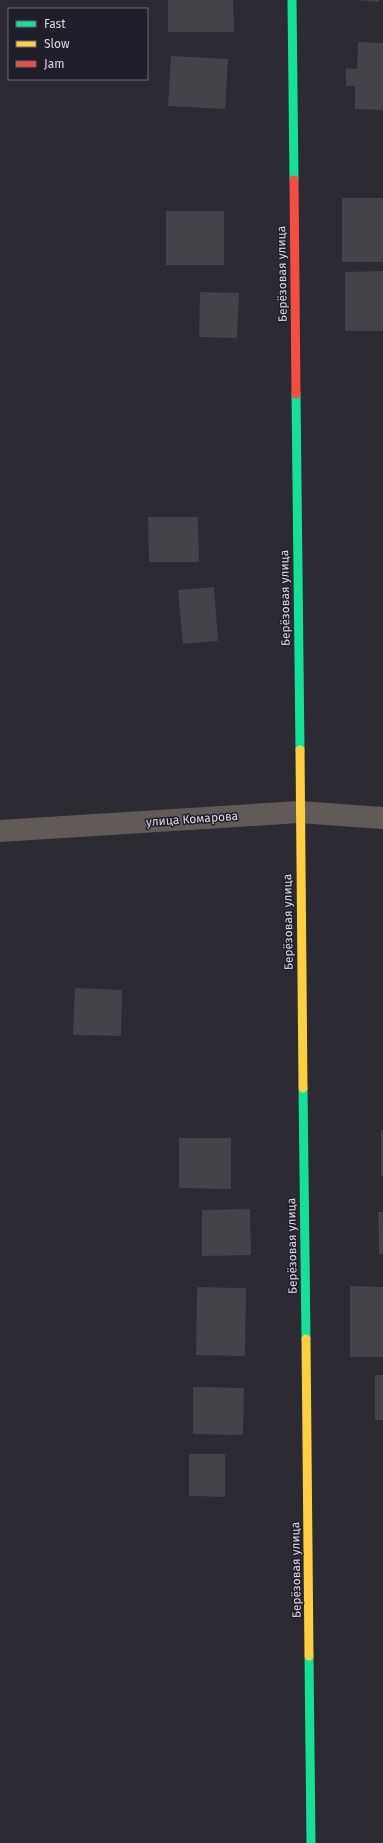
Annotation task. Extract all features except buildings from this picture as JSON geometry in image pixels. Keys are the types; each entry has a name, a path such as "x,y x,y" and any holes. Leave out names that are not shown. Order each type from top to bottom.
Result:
{"street":[{"name":"Берёзовая улица","path":"292,0 299,812 311,1843"},
{"name":"улица Комарова","path":"0,831 299,812 383,818"}],"traffic: fast":[{"path":"292,0 294,180"},
{"path":"296,394 300,750"},
{"path":"303,1088 306,1339"},
{"path":"309,1656 311,1843"}],"traffic: slow":[{"path":"300,750 303,1088"},
{"path":"306,1339 309,1656"}],"traffic: jam":[{"path":"294,180 296,394"}]}
